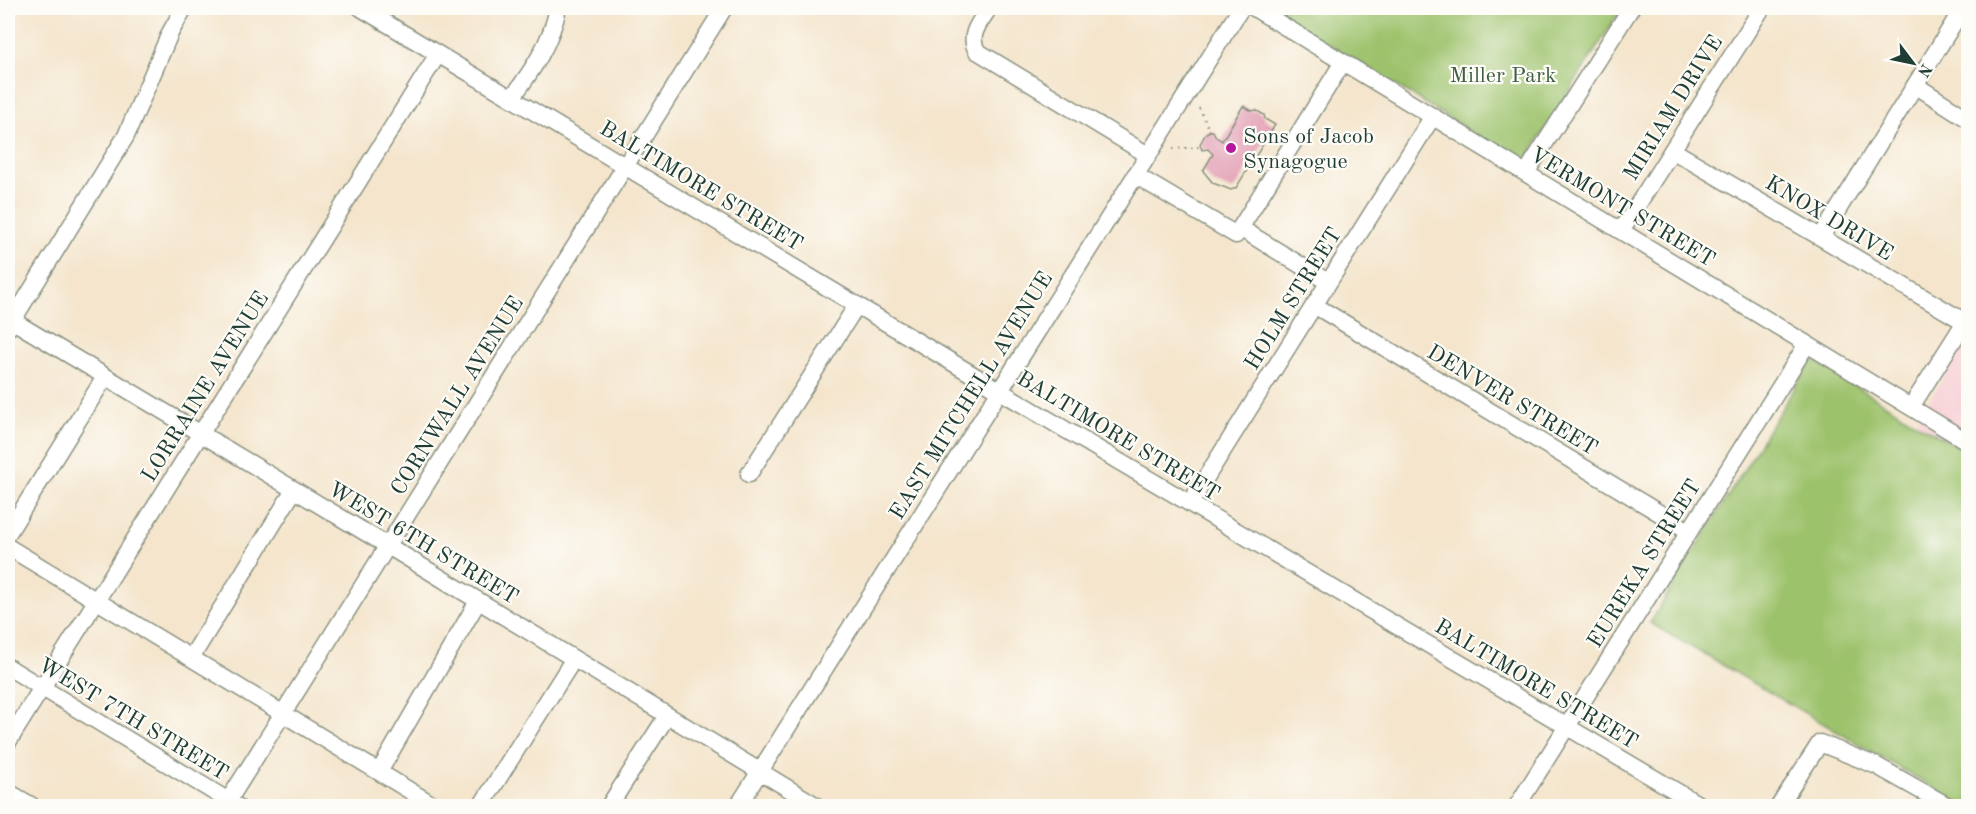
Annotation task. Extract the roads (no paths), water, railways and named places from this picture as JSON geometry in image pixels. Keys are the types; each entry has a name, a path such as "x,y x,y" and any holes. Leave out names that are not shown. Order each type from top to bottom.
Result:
{"street":[{"path":"9,322 126,136 170,33 184,8"},
{"name":"BALTIMORE STREET","path":"361,8 1701,807"},
{"path":"512,98 548,43 558,8"},
{"name":"CORNWALL AVENUE","path":"230,805 283,714 724,8"},
{"path":"989,8 973,34 973,44 977,51 1148,155"},
{"name":"EAST MITCHELL AVENUE","path":"738,807 1240,8"},
{"name":"VERMONT STREET","path":"1254,8 1968,442"},
{"path":"1526,173 1631,8"},
{"name":"MIRIAM DRIVE","path":"1621,231 1762,8"},
{"path":"1821,237 1963,8"},
{"name":"LORRAINE AVENUE","path":"8,742 438,54"},
{"path":"1135,175 1236,235 1343,62"},
{"path":"1915,85 1968,118"},
{"name":"HOLM STREET","path":"1190,503 1433,116"},
{"name":"KNOX DRIVE","path":"1672,150 1967,320"},
{"path":"1240,228 1328,282"},
{"path":"749,474 857,305"},
{"name":"DENVER STREET","path":"1314,305 1689,531"},
{"path":"1911,407 1967,320"},
{"name":"WEST 6TH STREET","path":"9,322 201,433 817,807"},
{"name":"EUREKA STREET","path":"1517,807 1807,344"},
{"path":"8,533 105,376"},
{"path":"191,658 294,490"},
{"path":"8,547 435,807"},
{"path":"379,772 478,601"},
{"path":"481,807 573,660"},
{"name":"WEST 7TH STREET","path":"8,667 230,805"},
{"path":"609,807 667,716"},
{"path":"1779,807 1820,743 1877,766 1948,807"},
{"path":"8,792 32,807"}],"place":[{"name":"Sons of Jacob Synagogue","path":"1231,148"}],"park label":[{"name":"Miller Park","path":"1503,74"}]}
